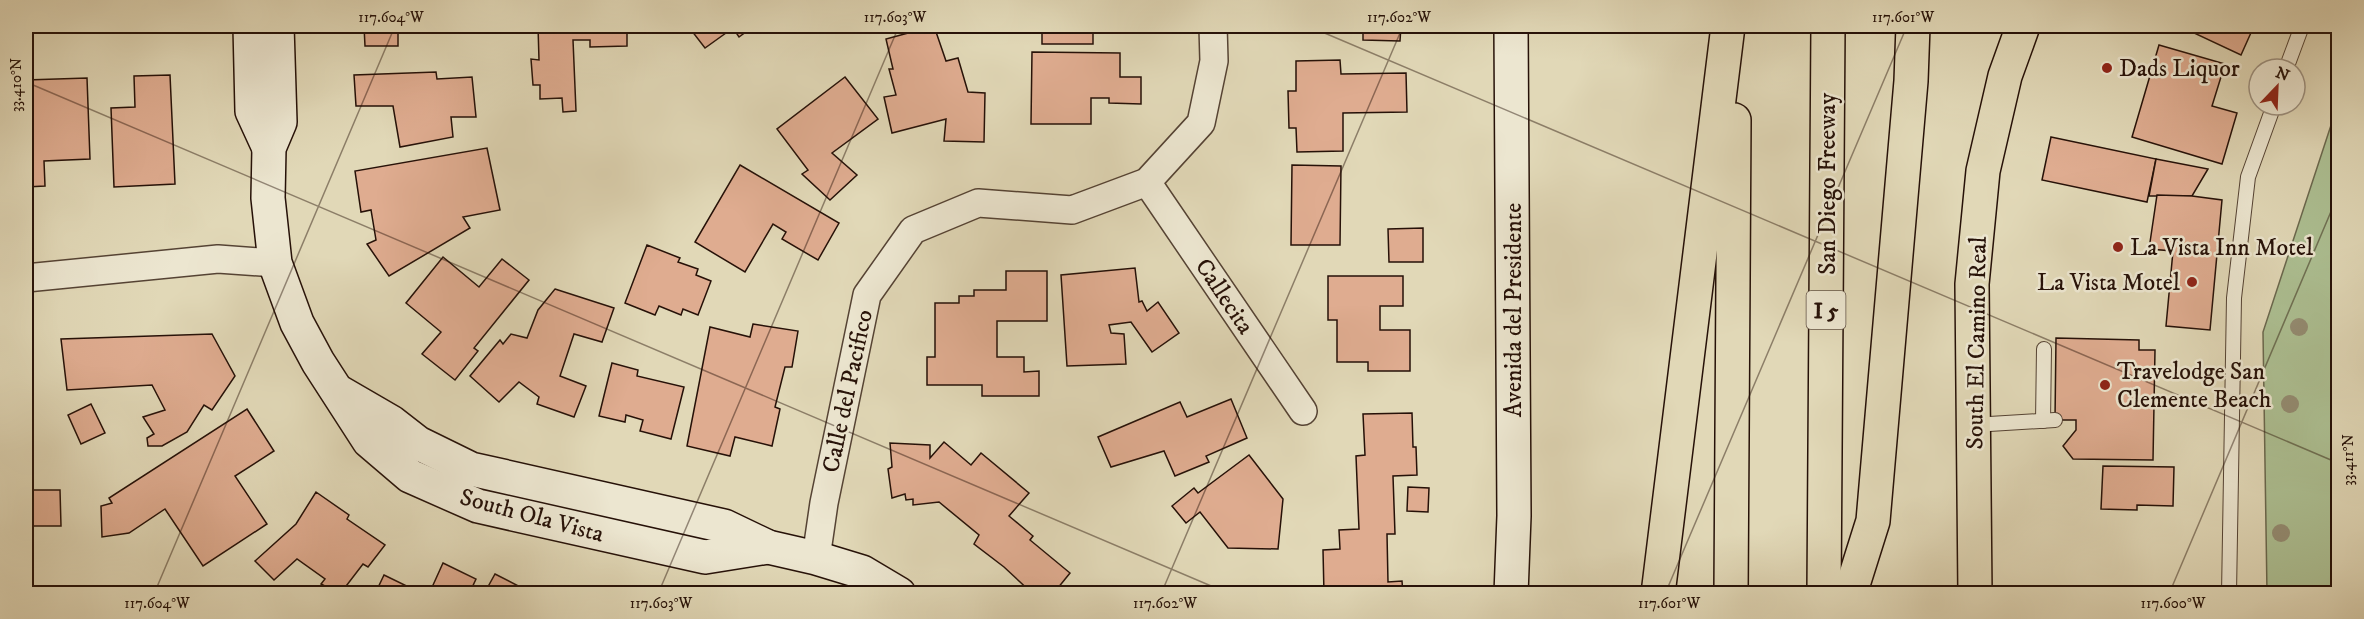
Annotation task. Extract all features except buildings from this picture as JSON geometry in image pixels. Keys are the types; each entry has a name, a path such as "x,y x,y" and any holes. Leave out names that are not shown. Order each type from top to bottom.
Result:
{"main road":[{"name":"South Ola Vista","path":"250,26 252,111 269,148"},
{"name":"South Ola Vista","path":"277,26 280,122 269,148 268,198 275,263 297,323 318,363 337,391 391,422 418,443 471,469 724,526 768,547 862,572 899,594"},
{"name":"Avenida del Presidente","path":"1511,26 1514,516 1511,594"},
{"path":"1658,594 1728,26"},
{"path":"1731,594 1735,26"},
{"name":"San Diego Freeway","path":"1824,594 1828,26"},
{"path":"1850,594 1873,521 1914,26"},
{"name":"South El Camino Real","path":"1975,594 1972,284 1983,171 2005,76 2023,26"}],"street":[{"name":"Calle del Pacifico","path":"816,558 824,503 867,296 913,230 978,203 1072,210 1147,182 1201,123 1214,61 1214,26"},
{"name":"Callecita","path":"1147,182 1303,411"},
{"path":"26,278 218,259 275,263"}],"lane":[{"path":"2290,57 2302,26"},
{"path":"2229,594 2234,298 2248,177 2270,117"},
{"path":"1973,425 2049,420 2044,349"}],"green space":[{"path":"2338,104 2338,593 2267,593 2263,332"}],"place":[{"name":"Dads Liquor","path":"2107,68"},
{"name":"La Vista Inn Motel","path":"2118,247"},
{"name":"La Vista Motel","path":"2192,282"},
{"name":"Travelodge San Clemente Beach","path":"2105,385"}]}
